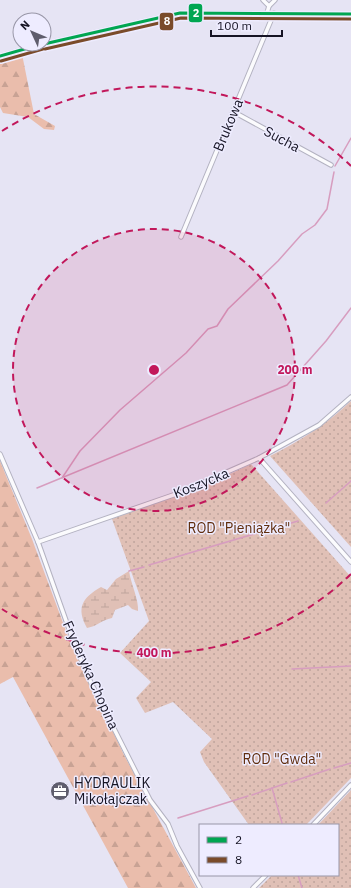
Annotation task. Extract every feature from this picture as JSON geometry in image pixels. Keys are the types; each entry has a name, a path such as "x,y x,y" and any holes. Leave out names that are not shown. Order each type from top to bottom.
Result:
{"street":[{"path":"263,0 269,6"},
{"path":"267,13 269,6 275,0"},
{"path":"52,42 180,13 351,14"},
{"name":"Brukowa","path":"181,237 274,14"},
{"path":"0,56 14,52"},
{"name":"Sucha","path":"234,112 331,165"},
{"name":"Koszycka","path":"38,542 179,493 260,458 319,425 351,397"},
{"name":"Fryderyka Chopina","path":"0,454 38,542 74,643 91,683 150,800 168,824 177,846 200,888"},
{"path":"260,458 351,562"},
{"path":"314,824 351,785"},
{"path":"253,888 265,876"}],"green space":[{"path":"22,54 34,114 55,126 54,130 44,129 28,117 3,113 0,107 0,63"},
{"name":"ROD \"Pieniążka\"","path":"351,401 351,547 270,456 313,432"},
{"path":"0,461 32,539 69,639 124,755 196,888 128,888 13,677 0,684"},
{"path":"251,464 351,577 351,778 307,824 248,824 204,762 200,752 212,739 173,702 145,713 136,698 151,682 120,653 149,621 112,519 217,480"},
{"path":"129,571 138,611 132,609 128,605 115,610 112,618 87,628 82,615 85,600 89,595 101,587 107,590 116,579"},
{"name":"ROD \"Gwda\"","path":"351,790 351,888 259,888 271,876 339,876 339,824 319,824"}],"waterway":[{"path":"335,166 351,138"},
{"path":"62,478 80,451 120,410 186,353 208,329 217,326 228,309 278,261 302,234 315,225 327,209 334,172"},
{"path":"37,488 287,385 326,341 351,308"},
{"path":"326,503 351,481"},
{"path":"149,565 298,521"},
{"path":"129,571 144,567"},
{"path":"292,669 351,666"},
{"path":"334,768 351,763"},
{"path":"291,782 330,769"},
{"path":"252,795 287,783"},
{"path":"272,788 282,823"},
{"path":"178,818 248,796"},
{"path":"298,876 302,888"}],"transit line":[{"name":"2","path":"52,42 180,13 351,14"},
{"name":"8","path":"52,47 181,18 351,19"},
{"name":"2","path":"0,56 14,52"},
{"name":"8","path":"1,61 32,52"}],"place":[{"name":"HYDRAULIK Mikołajczak","path":"60,791"}]}
